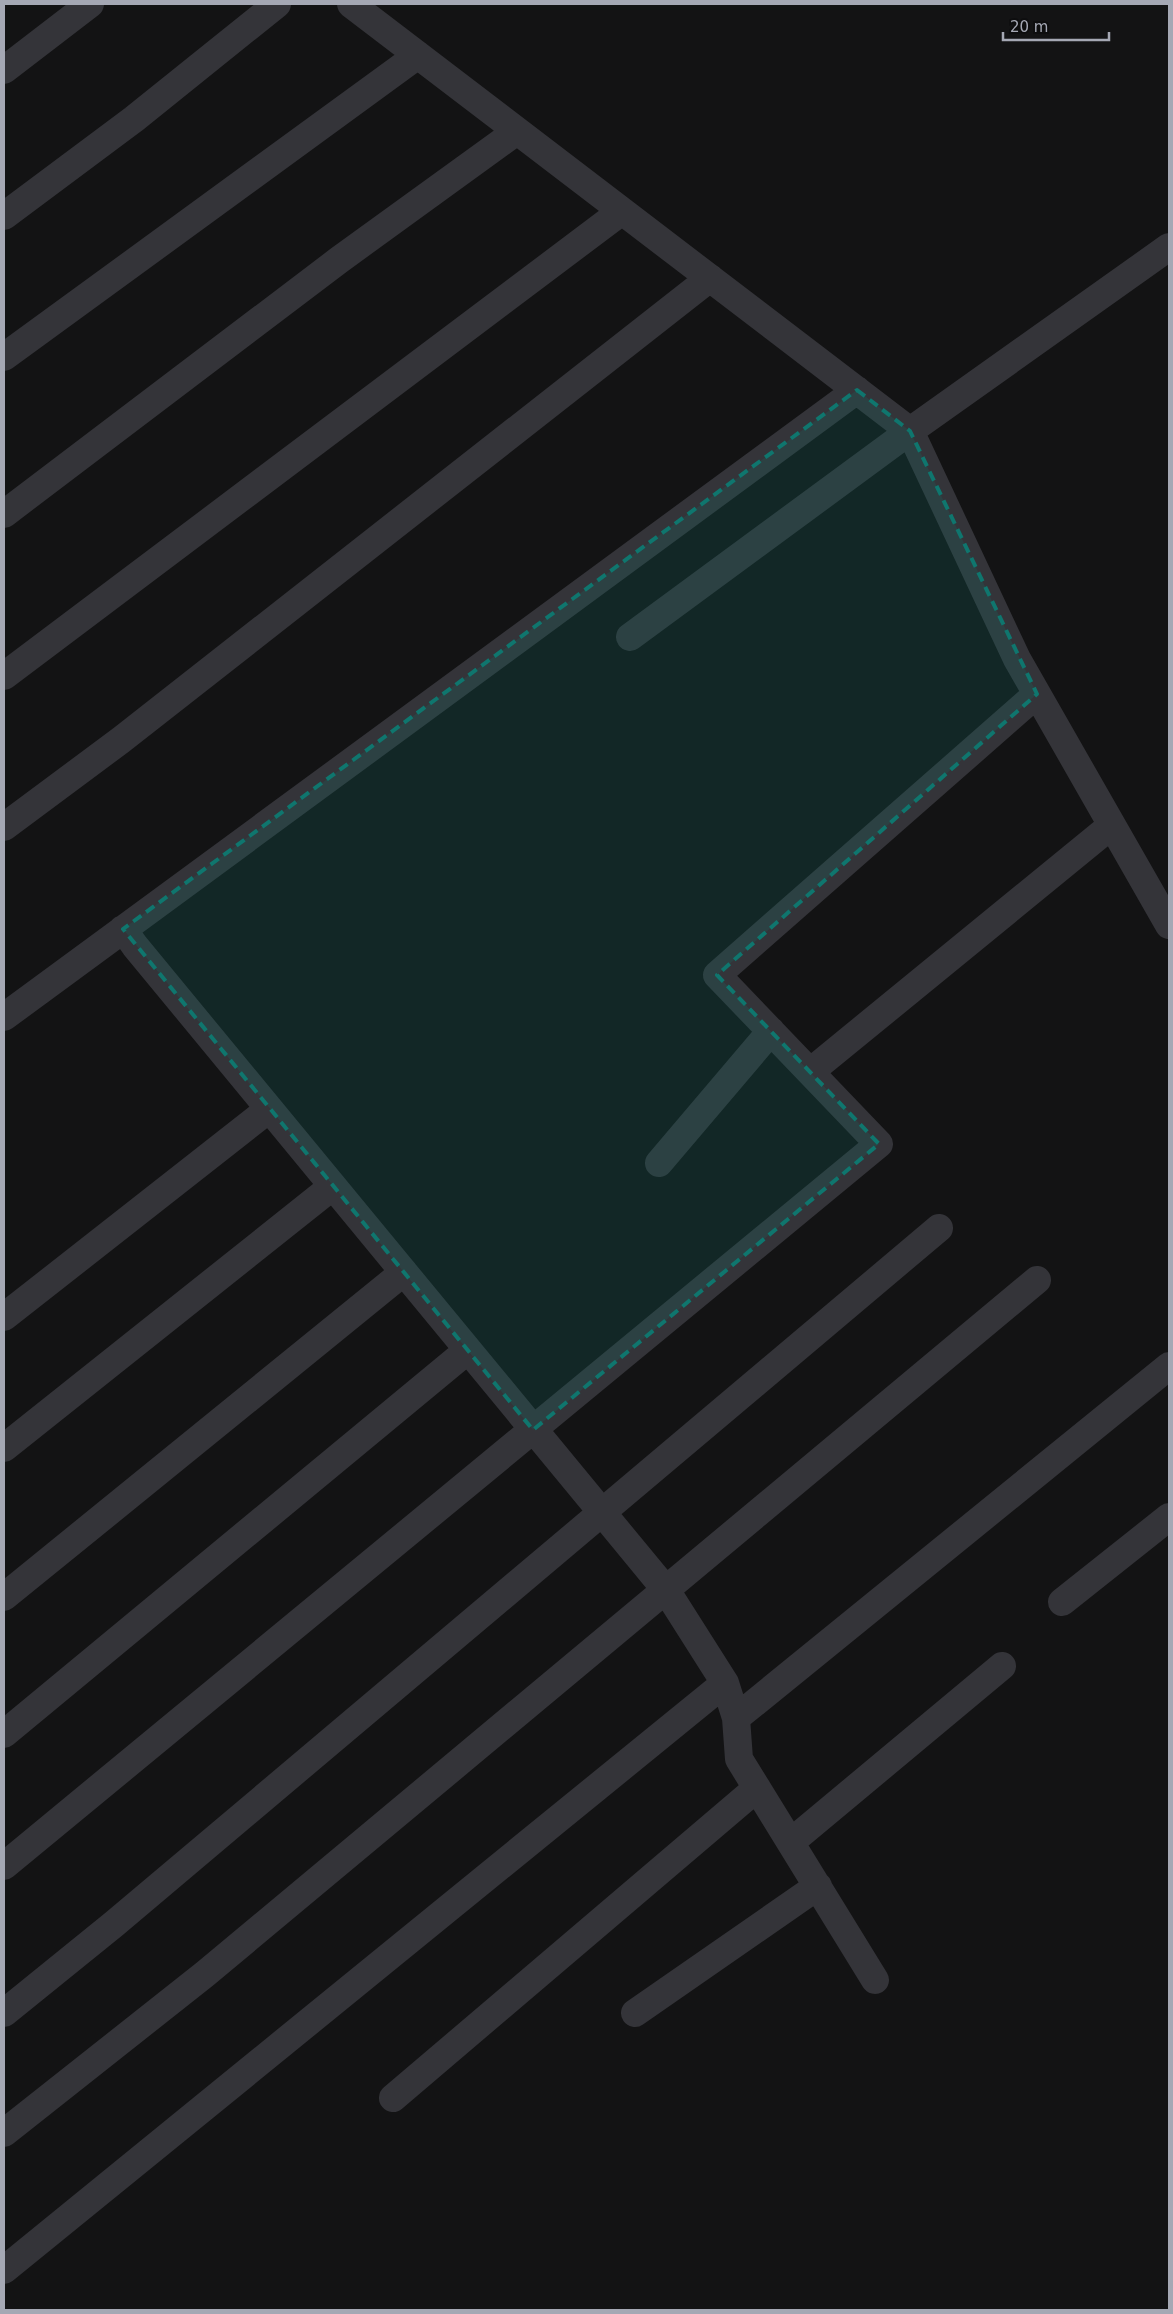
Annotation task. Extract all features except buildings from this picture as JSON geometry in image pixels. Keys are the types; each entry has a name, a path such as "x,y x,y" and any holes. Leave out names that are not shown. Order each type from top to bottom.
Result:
{"street":[{"path":"4,70 90,4"},
{"path":"4,216 134,119 278,4"},
{"path":"351,4 910,431 1017,659 1169,925"},
{"path":"4,356 418,55"},
{"path":"4,514 339,260 517,131"},
{"path":"4,676 622,211"},
{"path":"630,637 910,431 1169,247"},
{"path":"4,827 121,740 710,278"},
{"path":"4,1017 857,390"},
{"path":"4,1866 879,1144 717,975 1037,694"},
{"path":"810,1072 1112,825"},
{"path":"124,929 269,1109 666,1590 725,1683 736,1718 739,1759 875,1980"},
{"path":"659,1163 771,1031"},
{"path":"4,1317 269,1109"},
{"path":"4,1448 333,1186"},
{"path":"4,2013 121,1918 938,1228"},
{"path":"4,1597 404,1272"},
{"path":"4,2133 205,1974 1038,1280"},
{"path":"4,1734 468,1350"},
{"path":"736,1718 1169,1366"},
{"path":"1062,1602 1169,1517"},
{"path":"791,1842 1002,1666"},
{"path":"4,2270 725,1683"},
{"path":"393,2098 757,1788"},
{"path":"635,2013 818,1886"}],"highlighted area":[{"path":"857,390 910,431 1037,694 717,975 879,1144 533,1430 123,929"}]}
